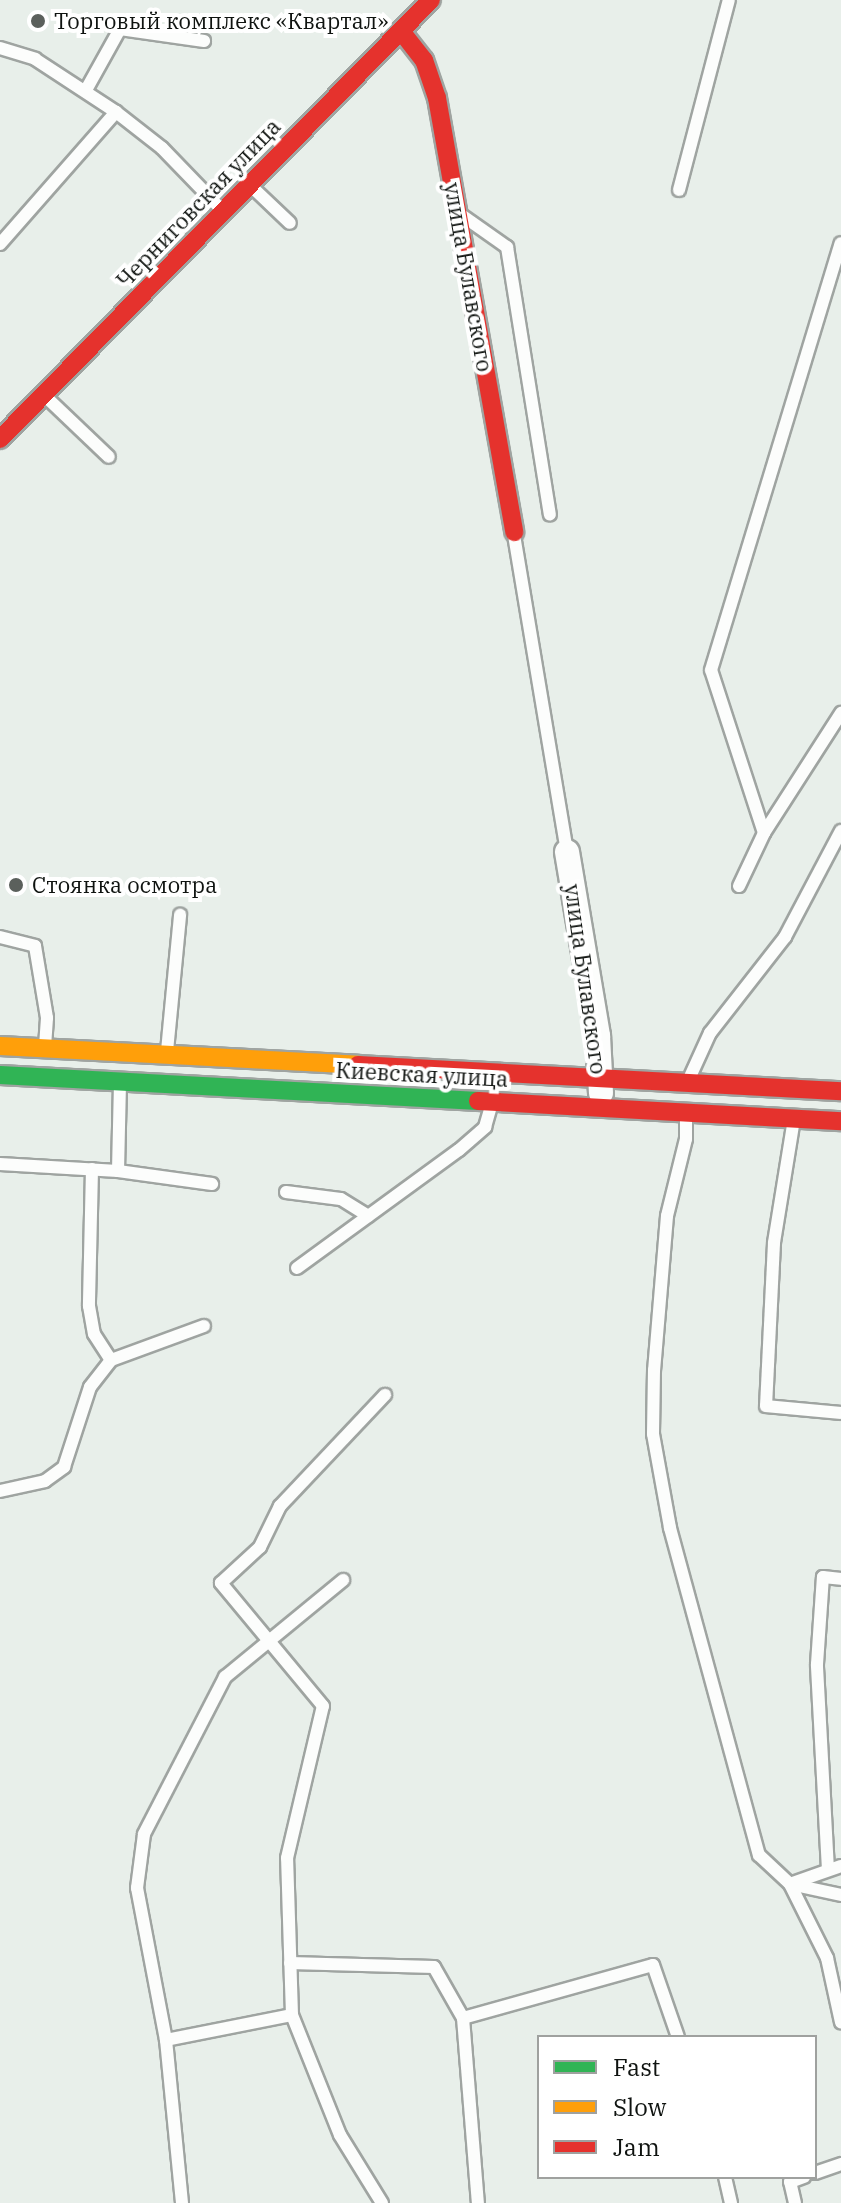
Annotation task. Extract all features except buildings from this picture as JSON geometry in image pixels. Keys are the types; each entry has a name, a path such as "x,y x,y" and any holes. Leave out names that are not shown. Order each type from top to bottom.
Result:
{"street":[{"name":"Черниговская улица","path":"0,439 431,0"},
{"name":"улица Булавского","path":"401,31 424,60 437,98 514,532"},
{"name":"улица Булавского","path":"567,852 602,1078 601,1107"},
{"name":"Киевская улица","path":"0,1046 841,1091"},
{"name":"Киевская улица","path":"0,1075 841,1121"}],"lane":[{"path":"679,190 729,0"},
{"path":"86,90 120,29 204,41"},
{"path":"0,48 35,59 86,90 162,148 223,211"},
{"path":"0,244 116,112"},
{"path":"249,184 290,223"},
{"path":"457,212 507,247 550,515"},
{"path":"764,833 711,670 841,243"},
{"path":"44,394 109,457"},
{"path":"514,532 567,852"},
{"path":"739,886 764,833 841,713"},
{"path":"841,831 785,937 710,1033 688,1082 686,1139 667,1216 657,1301 653,1434 673,1542 759,1855 790,1884 827,1958 841,2022"},
{"path":"166,1055 180,915"},
{"path":"0,937 35,946 47,1018 43,1078"},
{"path":"118,1171 122,1052"},
{"path":"297,1268 485,1127 493,1101 494,1072"},
{"path":"795,1088 794,1118 774,1243 766,1406 841,1413"},
{"path":"0,1164 118,1171 212,1184"},
{"path":"92,1169 89,1306 94,1334 111,1360"},
{"path":"286,1192 341,1199 368,1216"},
{"path":"0,1491 45,1481 64,1467 90,1387 111,1360 204,1326"},
{"path":"382,2203 340,2135 292,2015 287,1858 323,1706 221,1583 260,1547 280,1506 385,1395"},
{"path":"828,1870 817,1664 823,1577 841,1579"},
{"path":"182,2203 166,2040 137,1888 144,1834 225,1677 343,1580"},
{"path":"790,1884 841,1866"},
{"path":"790,1884 841,1895"},
{"path":"290,1963 434,1967 463,2018 478,2203"},
{"path":"463,2018 653,1965 677,2035"},
{"path":"166,2040 292,2015"},
{"path":"817,2172 841,2164"},
{"path":"725,2179 731,2203"},
{"path":"795,2203 790,2182 798,2179"}],"traffic: fast":[{"path":"0,1075 478,1101"}],"traffic: slow":[{"path":"0,1046 358,1065"}],"traffic: jam":[{"path":"0,439 431,0"},
{"path":"401,31 424,60 437,98 514,532"},
{"path":"358,1065 841,1091"},
{"path":"478,1101 841,1121"}],"place":[{"name":"Торговый комплекс «Квартал»","path":"38,21"},
{"name":"Стоянка осмотра","path":"16,885"}]}
